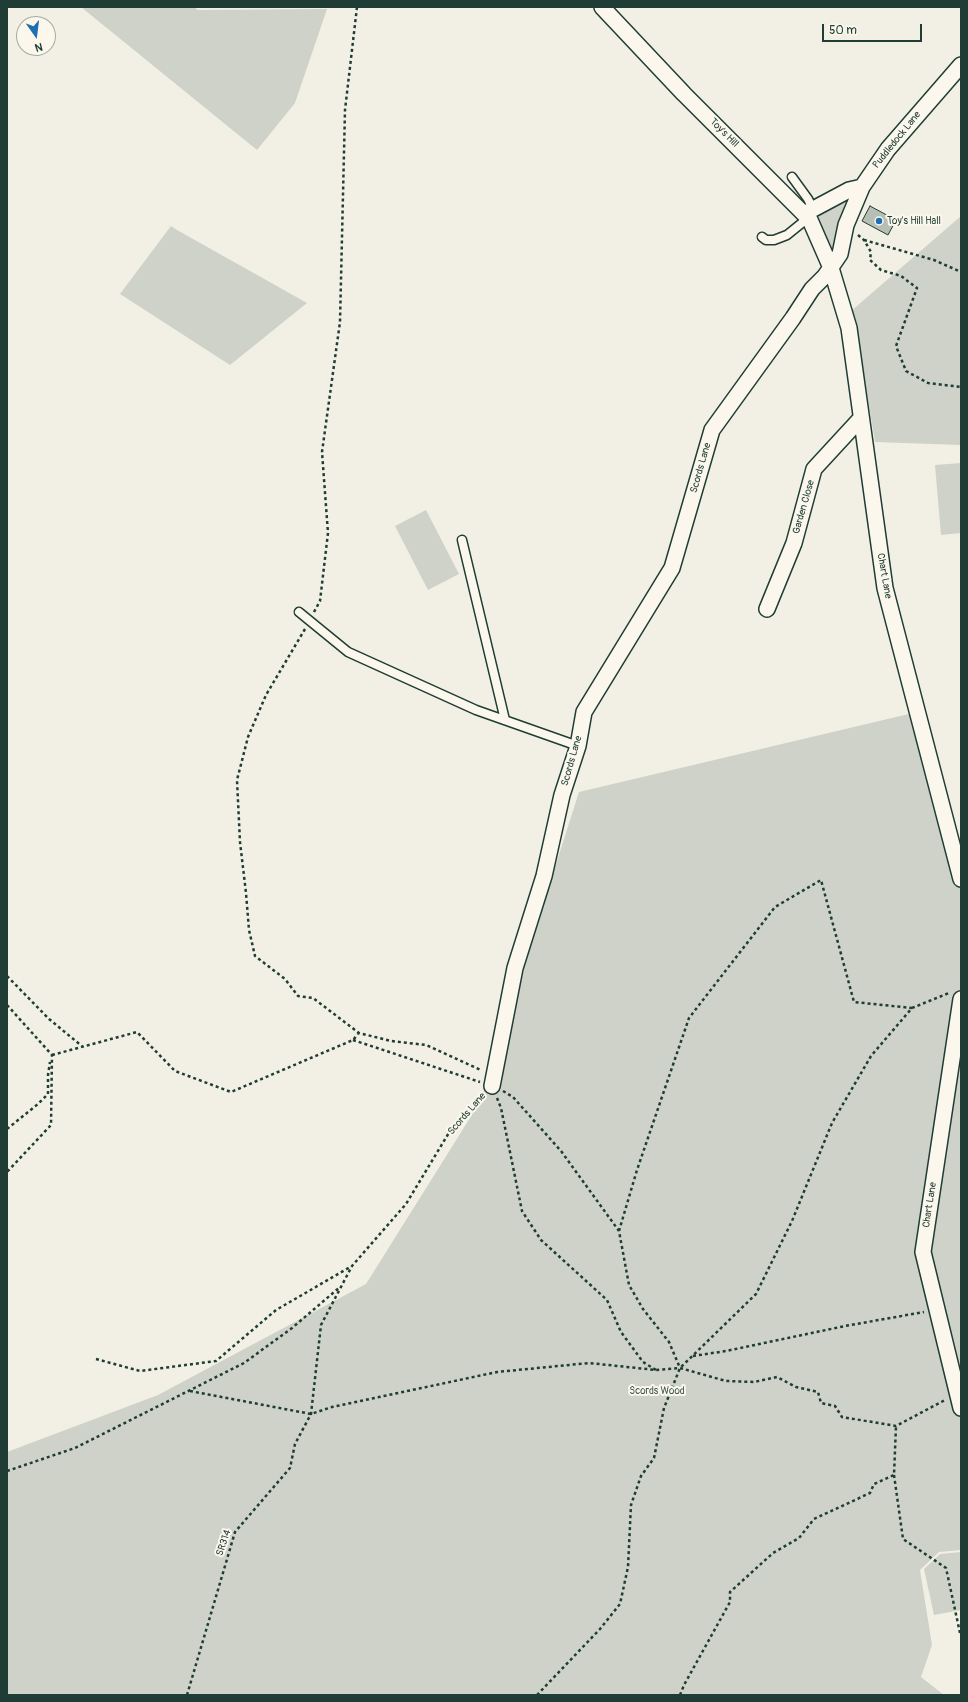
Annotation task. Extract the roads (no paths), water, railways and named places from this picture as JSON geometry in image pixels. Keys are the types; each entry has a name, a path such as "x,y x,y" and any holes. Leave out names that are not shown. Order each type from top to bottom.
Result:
{"street":[{"name":"Toy's Hill","path":"602,7 684,94 808,214 830,268"},
{"name":"Puddledock Lane","path":"830,268 840,254 846,225 862,187 888,149 961,65"},
{"path":"808,214 850,190 862,187"},
{"name":"Chart Lane","path":"830,268 849,328 885,588 961,879"},
{"name":"Scords Lane","path":"492,1086 515,968 544,876 562,795 578,746 584,712 672,568 712,430 793,318 812,289 830,268"},
{"name":"Garden Close","path":"767,609 794,543 814,469 861,418"},
{"name":"Chart Lane","path":"958,994 923,1252 961,1408"}],"lane":[{"path":"762,237 766,240 774,240 787,234 808,214 808,199 792,177"},
{"path":"462,540 505,720"},
{"path":"299,612 348,652 476,710 578,746"}],"place":[{"name":"Toy's Hill Hall","path":"879,221"}],"park label":[{"name":"Scords Wood","path":"657,1391"}]}
